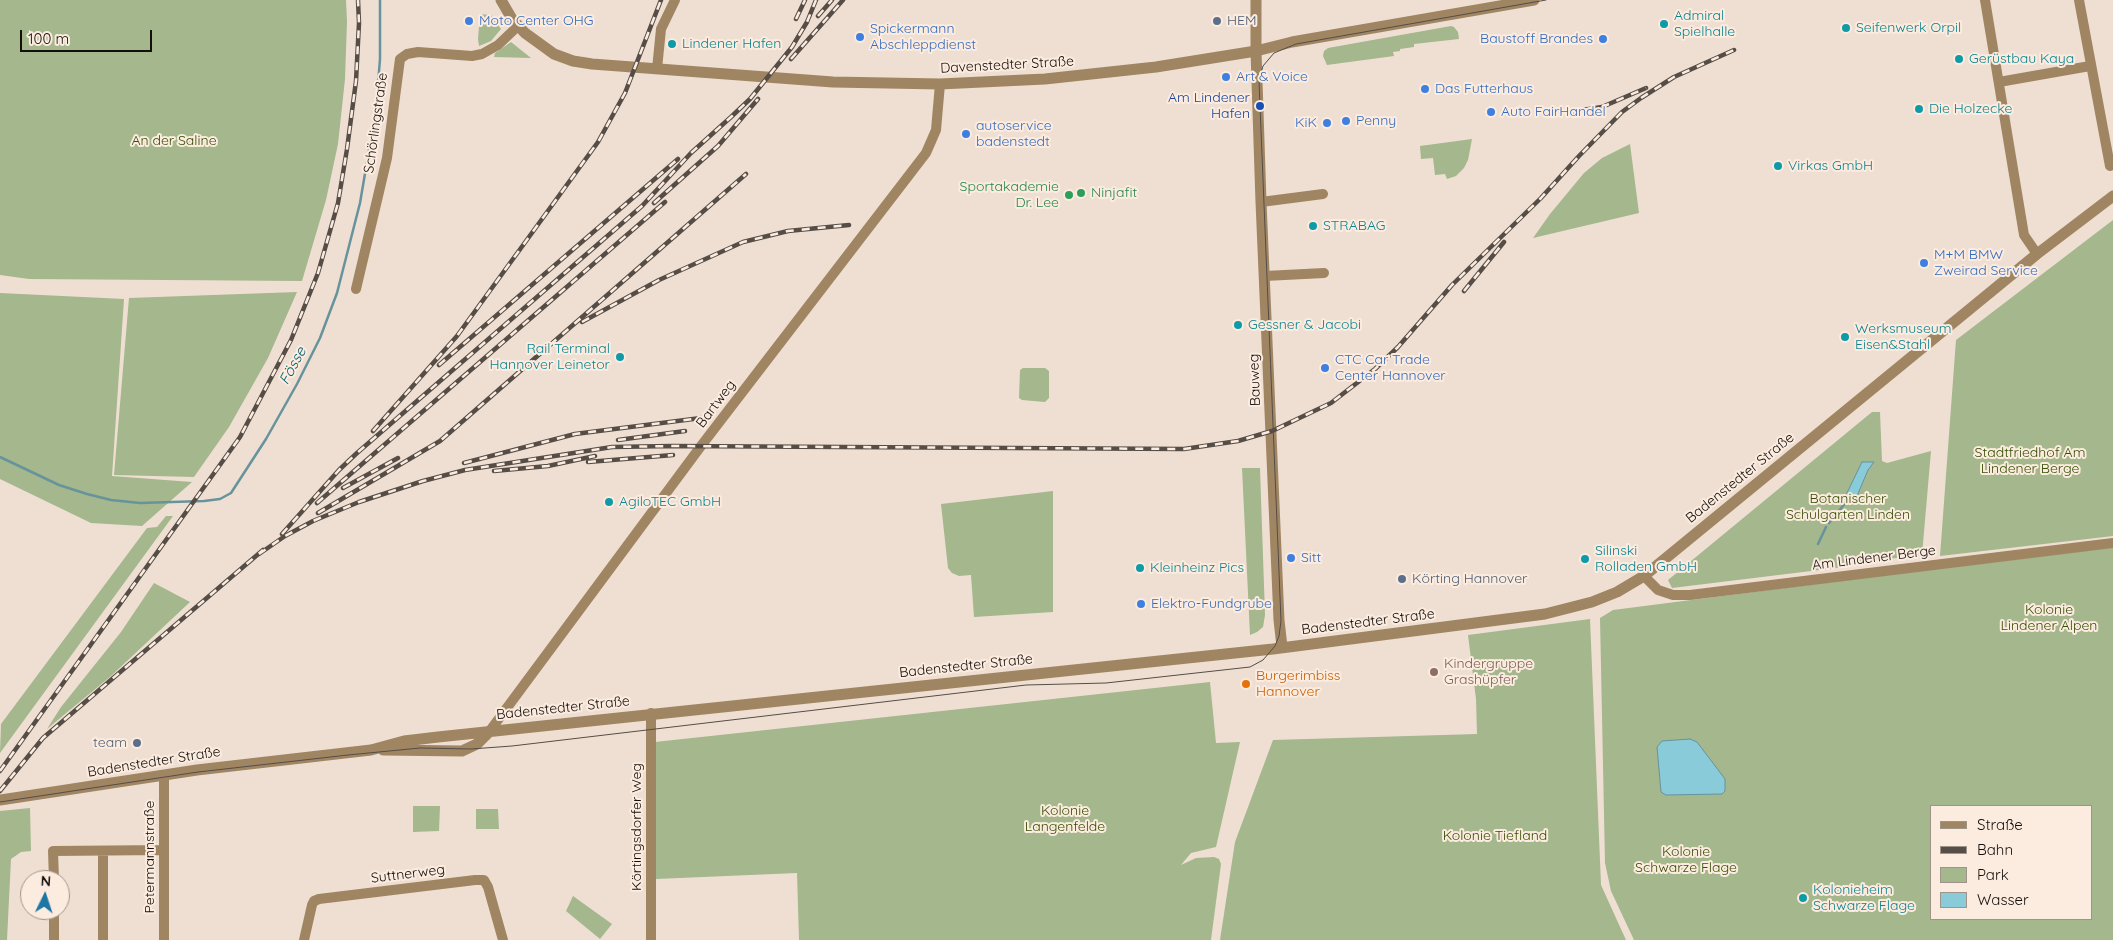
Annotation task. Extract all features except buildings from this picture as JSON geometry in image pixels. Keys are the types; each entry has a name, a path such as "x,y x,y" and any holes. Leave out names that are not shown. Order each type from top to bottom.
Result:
{"street":[{"name":"Davenstedter Straße","path":"501,0 518,26 535,42 554,54 573,61 833,82 940,84 1095,74 1156,67 1256,51 1292,42 1534,0"},
{"path":"657,69 661,29 675,0"},
{"path":"1256,0 1256,51"},
{"path":"1985,0 2024,235 2037,254"},
{"path":"2079,0 2110,166"},
{"name":"Schörlingstraße","path":"356,289 387,158 400,59 407,54 418,52 472,56 482,54 498,45 518,26"},
{"name":"Bauweg","path":"1256,51 1279,620 1282,647"},
{"path":"1999,82 2090,66"},
{"name":"Bartweg","path":"489,732 701,446 926,153 936,130 940,84"},
{"path":"1262,202 1323,194"},
{"name":"Badenstedter Straße","path":"372,750 404,741 1282,647 1545,614 1592,602 1617,592 1644,576 2037,254 2113,196"},
{"path":"1265,276 1324,272"},
{"name":"Am Lindener Berge","path":"1644,576 1658,590 1673,595 1690,595 2113,543"},
{"name":"Körtingsdorfer Weg","path":"651,714 651,940"},
{"name":"Badenstedter Straße","path":"0,800 164,775 372,750 462,751 477,744 489,732"},
{"name":"Petermannstraße","path":"164,775 164,940"},
{"path":"54,870 54,851 164,850"},
{"path":"103,851 103,940"},
{"name":"Suttnerweg","path":"304,940 312,905 314,901 319,899 484,880 488,887 503,940"},
{"path":"54,920 54,940"}],"green space":[{"name":"An der Saline","path":"0,0 346,0 345,79 338,144 326,200 302,281 29,279 0,275"},
{"path":"480,14 491,15 501,29 491,41 479,46 478,39"},
{"path":"1451,26 1458,32 1459,39 1414,44 1414,47 1393,52 1394,56 1327,65 1323,56 1324,51 1328,48"},
{"path":"511,42 531,58 494,57 495,53"},
{"path":"1472,139 1468,160 1464,168 1456,176 1447,179 1445,174 1435,175 1433,158 1421,159 1420,146"},
{"path":"1630,144 1639,213 1533,238 1584,173 1602,158"},
{"name":"Stadtfriedhof Am Lindener Berge","path":"2113,220 2113,536 1940,556 1956,340"},
{"path":"297,292 268,358 229,427 194,477 114,475 129,298"},
{"path":"0,293 124,299 112,476 192,482 142,526 91,523 0,479"},
{"path":"1023,368 1045,368 1049,371 1049,398 1045,402 1022,400 1019,398 1020,370"},
{"name":"Botanischer Schulgarten Linden","path":"1872,412 1880,412 1882,461 1887,463 1931,451 1922,555 1845,564 1844,567 1672,588 1668,580"},
{"path":"1242,468 1260,468 1265,615 1263,627 1250,635"},
{"path":"1053,491 1053,612 974,617 971,575 959,576 952,573 948,568 941,504"},
{"path":"166,516 173,516 0,753 1,724 147,528 157,527"},
{"name":"Kolonie Schwarze Flage","path":"2113,546 2113,940 1634,940 1611,891 1605,863 1600,618 1613,610"},
{"path":"154,583 190,602 111,676 47,729 61,707 121,632"},
{"name":"Kolonie Tiefland","path":"1590,619 1601,885 1626,940 1220,940 1235,842 1273,740 1477,734 1476,699 1468,635"},
{"name":"Kolonie Langenfelde","path":"1210,682 1216,743 1240,742 1216,847 1191,853 1181,865 1196,858 1214,857 1219,859 1221,864 1211,940 799,940 797,873 656,879 655,742"},
{"path":"413,806 440,806 439,831 413,832"},
{"path":"30,808 31,851 21,852 11,859 7,940 0,940 0,811"},
{"path":"476,809 498,809 499,829 476,829"},
{"path":"573,896 612,924 600,939 566,911"}],"water":[{"path":"1862,462 1874,462 1868,470 1857,496 1847,501 1846,495"},
{"path":"1690,739 1697,742 1725,779 1725,791 1722,794 1666,795 1661,792 1657,747 1662,741"}],"waterway":[{"name":"Fösse","path":"0,457 59,485 111,500 140,503 204,501 220,499 231,493 266,439 297,384 320,338 337,293 360,203 376,109 380,59 380,0"},
{"path":"1829,523 1847,501"},
{"path":"1818,544 1826,527"}],"tram line":[{"path":"0,802 198,772 348,755 420,748 471,749 512,746 1026,685 1106,683 1250,667 1263,660 1275,646 1279,636 1281,621 1259,80 1263,66 1274,53 1296,44 1546,0"}],"railway":[{"path":"0,771 240,437 291,340 318,273 338,203 356,81 359,23 358,0"},
{"path":"373,431 457,336 598,142 625,93 661,0"},
{"path":"796,19 805,0"},
{"path":"282,534 339,470 357,453 642,206 691,153 750,99 792,47 807,22 816,0"},
{"path":"818,16 832,0"},
{"path":"791,59 843,0"},
{"path":"259,554 285,536 313,521 359,502 423,481 465,470 612,447 1184,449 1238,441 1272,431 1331,403 1375,369 1398,347 1452,285 1541,198 1622,112 1674,77 1734,50"},
{"path":"1570,112 1602,107 1646,88"},
{"path":"654,203 718,146 758,99"},
{"path":"439,365 678,159"},
{"path":"318,513 440,441 746,174"},
{"path":"317,503 665,202"},
{"path":"582,322 659,280 743,242 788,231 849,225"},
{"path":"1464,291 1504,242"},
{"path":"464,463 575,434 701,418"},
{"path":"618,440 685,431"},
{"path":"588,462 673,455"},
{"path":"494,471 548,466 595,456"},
{"path":"343,488 398,458"},
{"path":"0,791 43,738 263,550"}],"place":[{"name":"Moto Center OHG","path":"469,21"},
{"name":"HEM","path":"1217,21"},
{"name":"Admiral Spielhalle","path":"1664,24"},
{"name":"Seifenwerk Orpil","path":"1846,28"},
{"name":"Spickermann Abschleppdienst","path":"860,37"},
{"name":"Baustoff Brandes","path":"1603,39"},
{"name":"Lindener Hafen","path":"672,44"},
{"name":"Gerüstbau Kaya","path":"1959,59"},
{"name":"Art & Voice","path":"1226,77"},
{"name":"Das Futterhaus","path":"1425,89"},
{"name":"Am Lindener Hafen","path":"1260,106"},
{"name":"Die Holzecke","path":"1919,109"},
{"name":"Auto FairHandel","path":"1491,112"},
{"name":"Penny","path":"1346,121"},
{"name":"KiK","path":"1327,123"},
{"name":"autoservice badenstedt","path":"966,134"},
{"name":"Virkas GmbH","path":"1778,166"},
{"name":"Ninjafit","path":"1081,193"},
{"name":"Sportakademie Dr. Lee","path":"1069,195"},
{"name":"STRABAG","path":"1313,226"},
{"name":"M+M BMW Zweirad Service","path":"1924,263"},
{"name":"Gessner & Jacobi","path":"1238,325"},
{"name":"Werksmuseum Eisen&Stahl","path":"1845,337"},
{"name":"Rail Terminal Hannover Leinetor","path":"620,357"},
{"name":"CTC Car Trade Center Hannover","path":"1325,368"},
{"name":"AgiloTEC GmbH","path":"609,502"},
{"name":"Sitt","path":"1291,558"},
{"name":"Silinski Rolladen GmbH","path":"1585,559"},
{"name":"Kleinheinz Pics","path":"1140,568"},
{"name":"Körting Hannover","path":"1402,579"},
{"name":"Elektro-Fundgrube","path":"1141,604"},
{"name":"Kindergruppe Grashüpfer","path":"1434,672"},
{"name":"Burgerimbiss Hannover","path":"1246,684"},
{"name":"team","path":"137,743"},
{"name":"Kolonieheim Schwarze Flage","path":"1803,898"}],"park label":[{"name":"Kolonie Lindener Alpen","path":"2049,618"}]}
